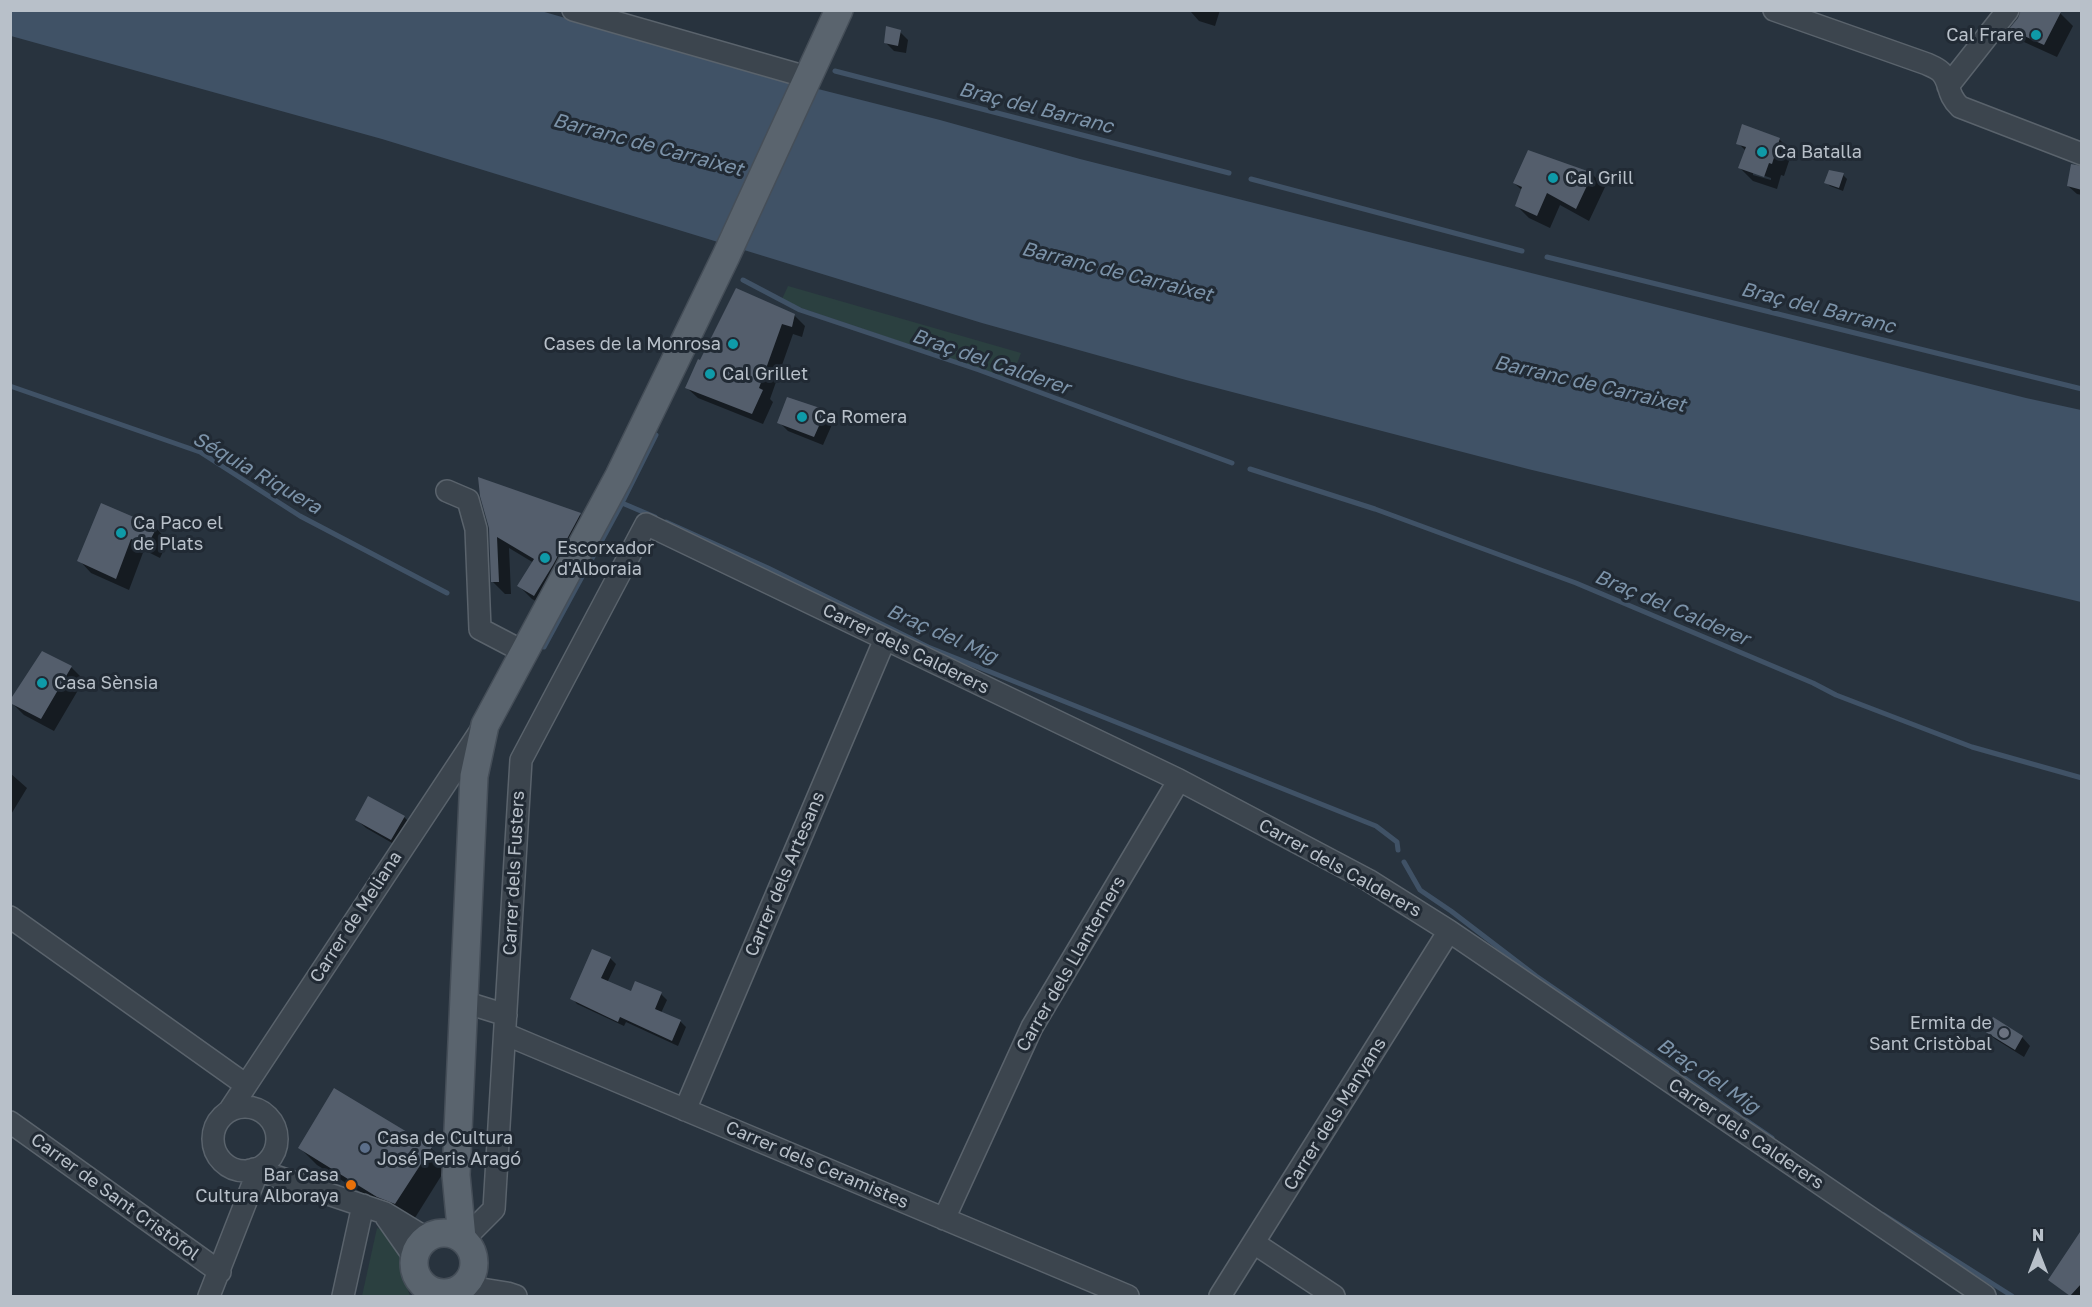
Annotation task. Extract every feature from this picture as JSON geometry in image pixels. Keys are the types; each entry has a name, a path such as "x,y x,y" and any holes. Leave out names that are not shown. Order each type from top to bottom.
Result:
{"main road":[{"path":"441,1241 473,1253 472,1273 440,1291 415,1271 441,1241 456,1174 474,776 485,725 619,476 729,249 803,78 839,10"}],"street":[{"path":"573,10 803,78"},
{"path":"1773,10 1927,64 1941,72 1951,99 1960,107 2082,154"},
{"path":"1948,86 2008,10"},
{"path":"447,491 468,500 476,529 480,629 524,652"},
{"name":"Carrer dels Calderers","path":"646,524 1179,780 1368,880 1449,931 1985,1296"},
{"name":"Carrer dels Fusters","path":"441,1241 494,1209 521,760 646,524"},
{"name":"Carrer dels Artesans","path":"685,1110 885,639"},
{"name":"Carrer de Meliana","path":"229,1111 485,725"},
{"name":"Carrer dels Llanterners","path":"944,1219 1032,1027 1179,780"},
{"path":"10,917 246,1085"},
{"name":"Carrer dels Manyans","path":"1220,1296 1449,931"},
{"name":"Carrer dels Ceramistes","path":"464,1002 685,1110 1128,1296"},
{"path":"237,1108 255,1108 271,1119 276,1129 277,1140 273,1155 262,1166 252,1169 241,1170 231,1167 222,1161 216,1152 213,1142 217,1124 229,1111 237,1108"},
{"name":"Carrer de Sant Cristòfol","path":"10,1122 220,1272"},
{"path":"273,1155 284,1179"},
{"path":"252,1169 363,1205 441,1241"},
{"path":"209,1296 254,1181 252,1169"},
{"path":"343,1296 363,1205"},
{"path":"1254,1244 1334,1296"},
{"path":"440,1291 507,1293 516,1296"}],"green space":[{"path":"788,286 1021,353 1011,379 801,308 782,299"},
{"path":"377,1228 391,1232 410,1296 362,1296"}],"water":[{"name":"Barranc de Carraixet","path":"10,11 541,11 767,76 940,120 1080,159 2081,410 2081,602 1528,469 1186,380 982,323 382,139 11,36"}],"building":[{"name":"Cal Frare","path":"2021,10 2062,10 2044,45 2009,29"},
{"path":"886,26 901,30 898,46 884,43"},
{"name":"Ca Batalla","path":"1742,124 1780,138 1772,164 1769,163 1764,177 1738,168 1746,147 1736,144"},
{"name":"Cal Grill","path":"1528,150 1593,173 1576,209 1547,193 1537,216 1515,206 1522,187 1513,183"},
{"path":"2071,164 2082,166 2082,190 2067,186"},
{"path":"1829,170 1844,173 1839,188 1824,183"},
{"path":"736,288 795,314 792,327 782,324 759,388 763,390 752,414 685,388"},
{"name":"Ca Romera","path":"787,397 826,410 814,437 777,423"},
{"path":"478,477 581,513 534,596 517,586 534,559 497,537 499,582 491,582 489,528 480,496"},
{"name":"Ca Paco el de Plats","path":"101,503 157,527 147,546 131,539 116,579 77,561"},
{"name":"Casa Sènsia","path":"42,651 72,666 41,719 10,703 10,700"},
{"path":"368,796 405,816 391,840 355,820"},
{"path":"592,949 611,957 601,978 631,991 635,981 662,992 655,1009 681,1020 672,1041 620,1017 618,1022 570,999"},
{"name":"Ermita de Sant Cristòbal","path":"1993,1017 2023,1036 2015,1050 1984,1031"},
{"name":"Casa de Cultura José Peris Aragó","path":"334,1088 432,1147 395,1204 377,1197 298,1148"},
{"path":"2082,1229 2082,1283 2070,1296 2048,1280"}],"waterway":[{"name":"Braç del Barranc","path":"835,71 1229,173"},
{"name":"Braç del Barranc","path":"1251,179 1522,251"},
{"name":"Braç del Barranc","path":"1547,257 2082,389"},
{"name":"Braç del Calderer","path":"743,280 800,310 979,370 1232,463"},
{"name":"Séquia Riquera","path":"10,386 200,452 300,516 447,593"},
{"name":"Braç del Calderer","path":"622,503 656,435"},
{"name":"Braç del Calderer","path":"1250,469 1375,509 1576,583 1813,683 1836,695 1972,747 2082,778"},
{"name":"Braç del Mig","path":"544,647 622,503 655,517"},
{"name":"Braç del Mig","path":"666,522 768,568 928,647 1376,826 1397,842 1398,850"},
{"name":"Braç del Mig","path":"1404,862 1420,890 1536,976 1772,1138"},
{"name":"Braç del Mig","path":"1884,1215 2012,1296"}],"place":[{"name":"Cal Frare","path":"2036,35"},
{"name":"Ca Batalla","path":"1762,152"},
{"name":"Cal Grill","path":"1553,178"},
{"name":"Cases de la Monrosa","path":"733,344"},
{"name":"Cal Grillet","path":"710,374"},
{"name":"Ca Romera","path":"802,417"},
{"name":"Ca Paco el de Plats","path":"121,533"},
{"name":"Escorxador d'Alboraia","path":"545,558"},
{"name":"Casa Sènsia","path":"42,683"},
{"name":"Ermita de Sant Cristòbal","path":"2004,1033"},
{"name":"Casa de Cultura José Peris Aragó","path":"365,1148"},
{"name":"Bar Casa Cultura Alboraya","path":"351,1185"}]}
